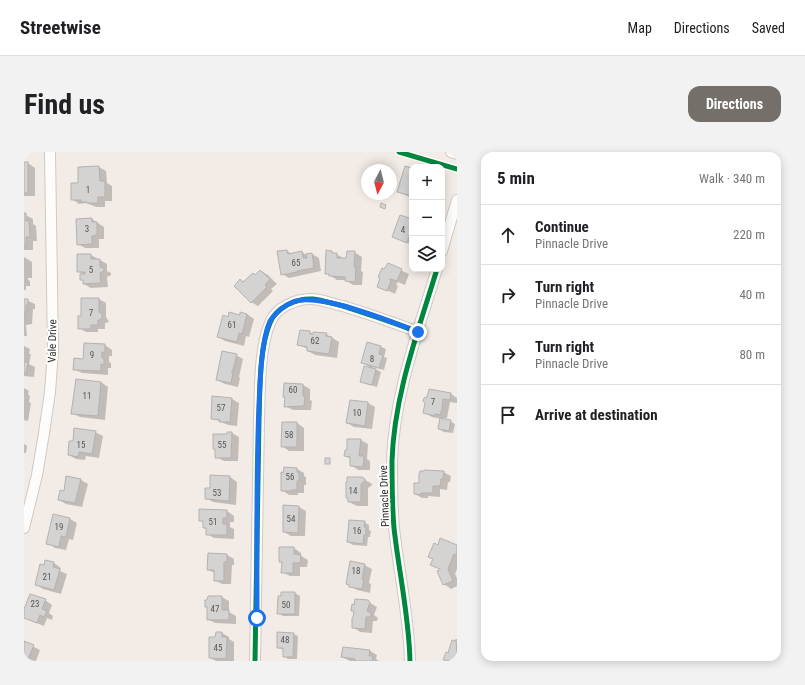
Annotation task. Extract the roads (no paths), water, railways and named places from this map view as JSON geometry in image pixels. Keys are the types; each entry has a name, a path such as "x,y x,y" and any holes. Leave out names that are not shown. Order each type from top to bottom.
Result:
{"street":[{"name":"Vale Drive","path":"24,528 37,475 50,392 52,358 50,152"},
{"path":"451,152 457,154"},
{"path":"445,241 457,200"},
{"name":"Pinnacle Drive","path":"410,661 409,634 394,527 392,461 400,395 436,272"},
{"path":"255,661 260,381 265,341 270,321 276,314 294,301 312,299 375,316 418,332"}]}
